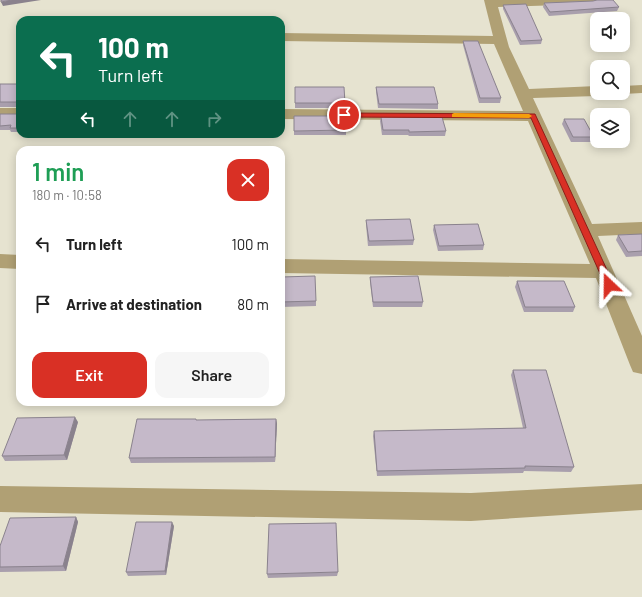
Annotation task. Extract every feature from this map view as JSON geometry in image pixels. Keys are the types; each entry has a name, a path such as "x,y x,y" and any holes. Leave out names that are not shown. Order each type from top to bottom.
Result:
{"street":[{"path":"591,0 490,2 502,47 604,271 642,365"},
{"path":"285,37 500,40"},
{"path":"630,90 642,89"},
{"path":"524,94 590,91"},
{"path":"0,113 16,113"},
{"path":"285,114 533,116"},
{"path":"585,230 642,228"},
{"path":"0,262 16,262"},
{"path":"285,266 604,271"},
{"path":"0,499 471,507 642,497"}],"building":[{"path":"1,0 12,0 1,2"},
{"path":"613,0 619,7 550,12 544,3 593,1"},
{"path":"526,4 542,40 521,41 503,5"},
{"path":"463,41 478,41 501,98 480,98"},
{"path":"0,84 16,84 16,102 0,102"},
{"path":"295,87 344,87 345,103 295,103"},
{"path":"376,87 434,87 438,104 379,104"},
{"path":"0,114 16,114 16,128 10,128 11,125 0,126"},
{"path":"294,116 345,116 346,130 294,131"},
{"path":"381,117 442,117 446,131 409,132 409,130 383,130"},
{"path":"564,119 584,119 590,130 590,137 573,137"},
{"path":"410,219 414,240 369,241 366,220"},
{"path":"478,224 484,245 439,246 434,225"},
{"path":"642,234 642,251 628,252 618,235"},
{"path":"315,276 316,301 285,302 285,277"},
{"path":"418,276 423,302 373,302 370,277"},
{"path":"517,281 564,281 575,307 525,307"},
{"path":"513,370 546,370 574,467 525,466 525,468 377,471 374,431 526,428"},
{"path":"75,417 64,455 2,456 17,418"},
{"path":"137,419 276,419 275,457 129,458"},
{"path":"76,517 63,566 0,567 0,546 10,518"},
{"path":"136,522 172,522 165,571 126,572"},
{"path":"336,523 338,572 267,574 269,524"}],"slow traffic":[{"path":"454,115 529,116"}],"route":[{"path":"344,115 533,116 609,285"}]}
